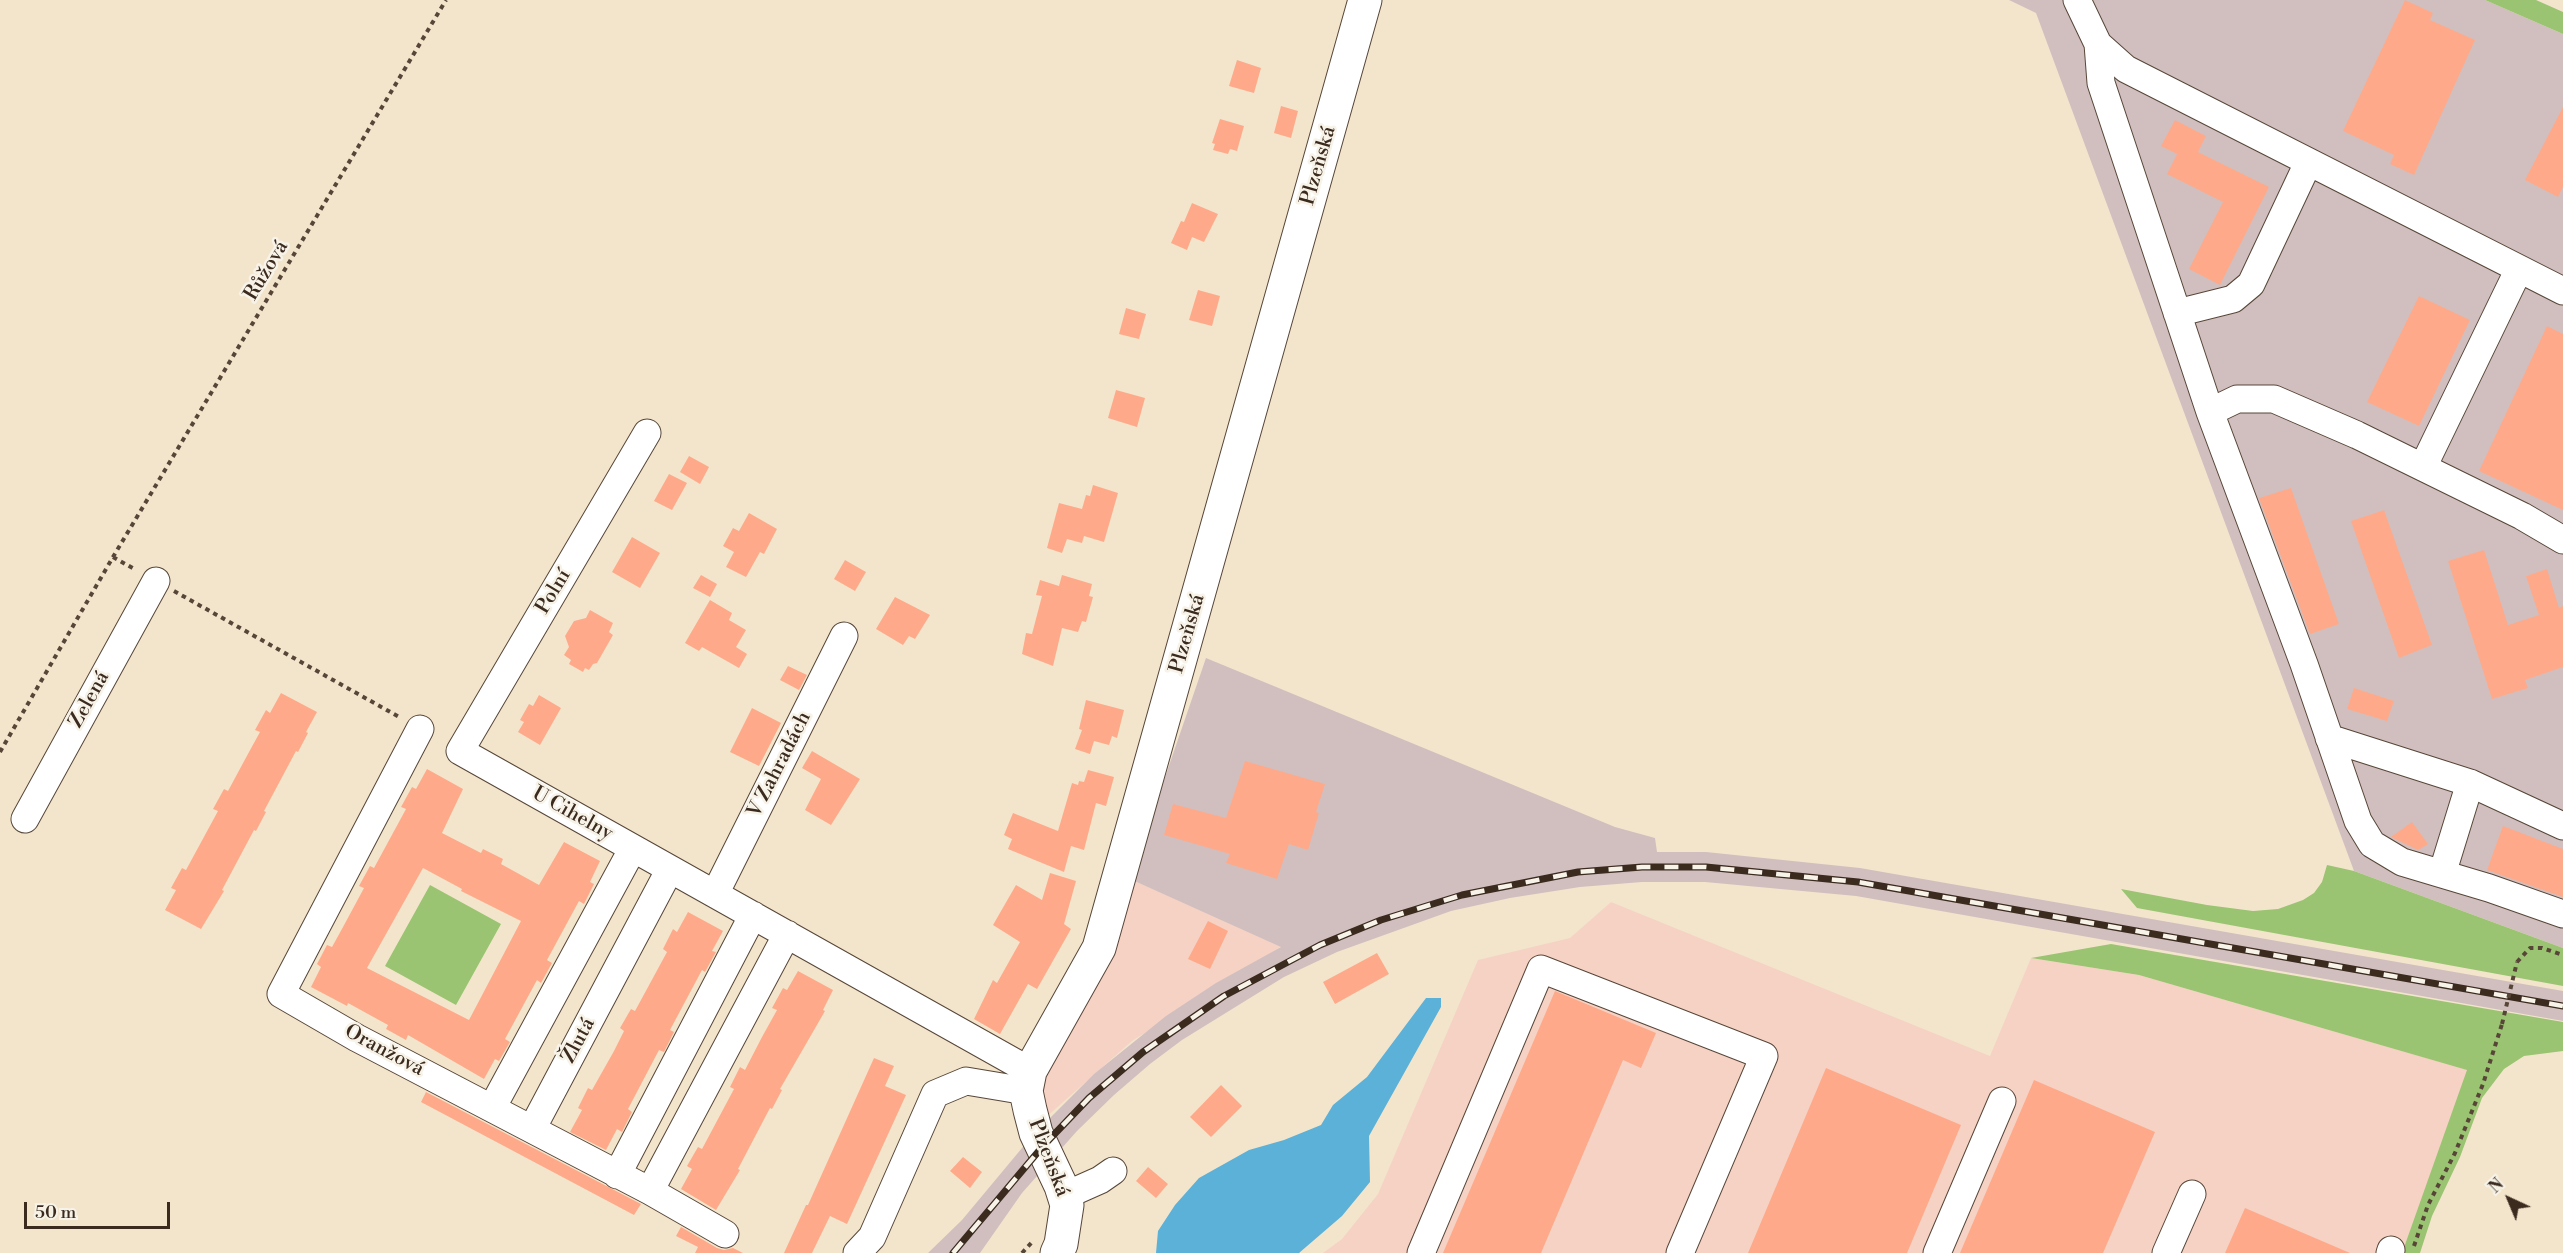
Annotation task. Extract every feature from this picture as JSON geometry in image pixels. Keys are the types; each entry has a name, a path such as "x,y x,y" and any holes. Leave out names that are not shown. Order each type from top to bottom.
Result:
{"main road":[{"name":"Plzeňská","path":"1057,1253 1065,1228 1067,1205 1036,1133 1028,1081 1099,948 1365,0"}],"street":[{"path":"2078,2 2098,44 2101,83 2210,412 2358,821 2372,844 2402,862 2563,914"},
{"path":"2098,44 2126,69 2563,291"},
{"path":"2177,313 2233,299 2251,284 2308,163"},
{"path":"2423,467 2519,269"},
{"path":"2210,412 2237,399 2274,399 2423,467 2522,516 2563,540"},
{"name":"Polní","path":"460,751 647,433"},
{"name":"Zelená","path":"25,819 156,581"},
{"name":"V Zahradách","path":"715,894 844,636"},
{"name":"Oranžová","path":"420,729 280,994 357,1038 492,1108"},
{"path":"2329,738 2470,783 2563,826"},
{"name":"U Cihelny","path":"460,751 787,934 1028,1081"},
{"path":"2442,874 2470,783"},
{"path":"633,848 492,1108 650,1191 725,1234"},
{"name":"Žlutá","path":"532,1129 670,869"},
{"path":"617,1174 753,915"},
{"path":"650,1191 787,934"},
{"path":"1421,1253 1541,969 1764,1056 1680,1253"},
{"path":"857,1253 872,1237 935,1094 966,1081 1028,1081"},
{"path":"1937,1253 2002,1101"},
{"path":"1064,1196 1090,1185 1113,1171"},
{"path":"2166,1253 2192,1194"}],"path":[{"name":"Růžová","path":"0,752 113,557 446,0"},
{"path":"113,557 420,729"},
{"path":"2398,1252 2428,1205 2455,1153 2483,1084 2502,1024 2517,962 2529,948 2542,948 2563,955"}],"shaded area":[{"path":"2009,0 2485,0 2563,34 2563,948 2354,871 2036,13"},
{"path":"1206,658 1615,827 1655,838 1657,852 1706,852 1860,868 2563,991 2563,1021 1856,896 1705,882 1642,882 1580,887 1510,898 1451,911 1337,952 1284,977 1182,1040 1114,1095 1077,1131 1022,1193 980,1253 928,1253 962,1220 1032,1136 1094,1074 1166,1016 1216,983 1281,947 1130,879"},
{"path":"1130,879 1282,946 1132,1041 1044,1119 1036,1092"},
{"path":"1611,902 1990,1056 2031,958 2139,975 2468,1070 2402,1253 1323,1253 1342,1239 1378,1194 1478,960 1570,938"}],"green space":[{"path":"2485,0 2536,0 2563,12 2563,34"},
{"path":"2327,865 2354,871 2563,948 2563,986 2137,908 2121,889 2253,911 2278,909 2303,900 2314,893 2322,882"},
{"path":"430,885 501,924 456,1005 385,966"},
{"path":"2111,944 2563,1022 2563,1051 2524,1056 2504,1069 2482,1098 2460,1157 2432,1216 2420,1253 2402,1253 2467,1070 2139,975 2031,958"}],"water":[{"path":"1426,998 1441,998 1441,1007 1369,1136 1370,1182 1342,1216 1299,1253 1156,1253 1158,1231 1175,1205 1199,1178 1249,1150 1284,1140 1321,1125 1333,1105 1367,1077"}],"building":[{"path":"2405,0 2433,13 2430,20 2475,40 2414,175 2390,164 2394,155 2343,131"},
{"path":"1237,60 1261,68 1254,93 1229,86"},
{"path":"1281,106 1298,111 1291,138 1274,133"},
{"path":"2563,107 2563,187 2558,197 2525,180"},
{"path":"1220,119 1244,126 1237,151 1230,149 1228,154 1213,150 1215,144 1212,143"},
{"path":"2175,120 2206,136 2198,152 2269,187 2220,285 2189,269 2223,202 2167,174 2177,154 2161,146"},
{"path":"1192,203 1218,214 1204,242 1192,237 1187,250 1171,243"},
{"path":"1198,290 1220,296 1212,326 1189,320"},
{"path":"2419,296 2470,320 2419,426 2367,402"},
{"path":"1126,308 1146,314 1139,339 1119,334"},
{"path":"2547,326 2563,334 2563,510 2479,471"},
{"path":"1116,390 1145,398 1137,427 1108,418"},
{"path":"689,456 709,467 700,484 680,472"},
{"path":"669,474 687,483 672,510 654,501"},
{"path":"1093,485 1118,493 1104,542 1084,536 1082,543 1067,539 1062,553 1047,548 1059,503 1082,509 1086,495 1090,496"},
{"path":"2291,488 2339,624 2310,634 2259,498"},
{"path":"2384,510 2432,645 2399,658 2351,521"},
{"path":"749,513 777,529 764,554 760,552 746,577 726,567 734,552 723,546 733,528 739,531"},
{"path":"632,537 660,553 640,588 612,572"},
{"path":"2484,550 2508,625 2539,615 2526,576 2547,569 2559,608 2563,606 2563,667 2525,680 2528,688 2492,699 2448,561"},
{"path":"845,560 866,572 855,591 834,579"},
{"path":"701,575 717,584 710,597 693,588"},
{"path":"1062,575 1092,584 1089,596 1093,597 1086,622 1082,621 1078,632 1062,628 1053,666 1022,654 1026,633 1032,634 1042,596 1036,595 1040,580 1059,586"},
{"path":"895,597 930,615 915,639 909,636 903,645 876,629"},
{"path":"710,600 732,613 729,620 746,630 736,647 747,654 739,668 702,647 699,651 685,643"},
{"path":"590,610 613,623 609,632 613,635 597,663 593,664 589,670 585,668 583,672 569,664 571,660 564,655 569,647 565,636 574,621 586,618"},
{"path":"788,666 807,675 799,690 780,680"},
{"path":"2354,688 2394,701 2387,721 2347,709"},
{"path":"281,693 317,712 298,752 296,751 264,811 266,812 256,831 254,830 222,890 224,891 201,929 165,910 176,890 171,888 182,868 186,870 218,811 213,809 224,789 228,791 260,732 255,730 266,710 270,713"},
{"path":"539,695 561,708 540,745 518,732 524,722 520,720 529,704 533,706"},
{"path":"1086,700 1124,710 1117,738 1112,736 1109,745 1094,741 1090,754 1075,749 1082,730 1079,729"},
{"path":"752,708 781,723 759,766 730,752"},
{"path":"812,751 860,779 831,825 805,810 821,779 802,768"},
{"path":"1245,761 1325,784 1308,850 1289,844 1277,879 1226,863 1230,854 1164,835 1173,804 1226,818"},
{"path":"427,769 463,789 442,833 481,853 483,849 503,859 501,864 539,885 564,842 600,861 590,882 594,884 584,904 579,901 547,960 552,963 541,983 537,980 505,1039 510,1042 499,1061 495,1059 484,1079 408,1035 406,1040 386,1029 388,1025 348,1003 347,1006 311,987 321,967 317,964 327,945 332,947 364,888 359,886 370,866 374,868 406,809 401,807 412,787 416,789","holes":["423,868 462,889 461,891 521,921 469,1020 367,968"]},
{"path":"1088,770 1114,777 1106,806 1096,803 1084,850 1071,846 1064,872 1008,849 1012,839 1004,835 1013,813 1058,831 1072,783 1078,785 1079,781 1084,782"},
{"path":"2412,822 2428,844 2418,850 2391,837"},
{"path":"2503,826 2563,849 2563,897 2487,870"},
{"path":"1050,873 1076,881 1064,924 1071,929 1037,989 1028,984 1000,1034 974,1019 993,980 997,983 1020,942 993,925 1016,885 1042,900"},
{"path":"688,912 723,931 712,951 716,952 705,972 702,970 670,1030 674,1032 664,1052 659,1050 628,1109 632,1112 622,1132 617,1129 606,1150 570,1132 582,1110 578,1108 588,1088 592,1090 624,1031 620,1028 631,1009 635,1011 667,952 663,949 673,929 677,932"},
{"path":"1208,921 1228,931 1210,969 1188,959"},
{"path":"1377,953 1389,974 1335,1004 1323,982"},
{"path":"798,971 833,990 823,1010 825,1011 780,1089 782,1090 738,1169 740,1170 716,1210 681,1189 692,1169 687,1166 698,1147 702,1149 734,1089 730,1087 740,1067 745,1070 777,1010 772,1008 783,988 787,990"},
{"path":"1555,991 1656,1033 1641,1068 1623,1060 1541,1253 1443,1253"},
{"path":"874,1058 894,1066 885,1086 906,1095 847,1224 830,1216 812,1253 784,1253 808,1205"},
{"path":"1826,1068 1961,1125 1907,1253 1748,1253"},
{"path":"2034,1080 2155,1132 2103,1253 1960,1253"},
{"path":"1221,1085 1242,1106 1211,1137 1190,1117"},
{"path":"426,1092 641,1204 634,1215 421,1102"},
{"path":"963,1157 982,1172 970,1188 950,1171"},
{"path":"1148,1167 1168,1184 1156,1198 1136,1181"},
{"path":"2245,1208 2350,1253 2225,1253"},
{"path":"681,1227 717,1248 724,1250 733,1248 743,1253 695,1253 698,1247 676,1236"}],"railway":[{"path":"953,1253 1043,1146 1089,1098 1143,1052 1224,996 1320,945 1381,920 1462,895 1578,872 1642,867 1706,867 1858,882 2563,1006"}]}
